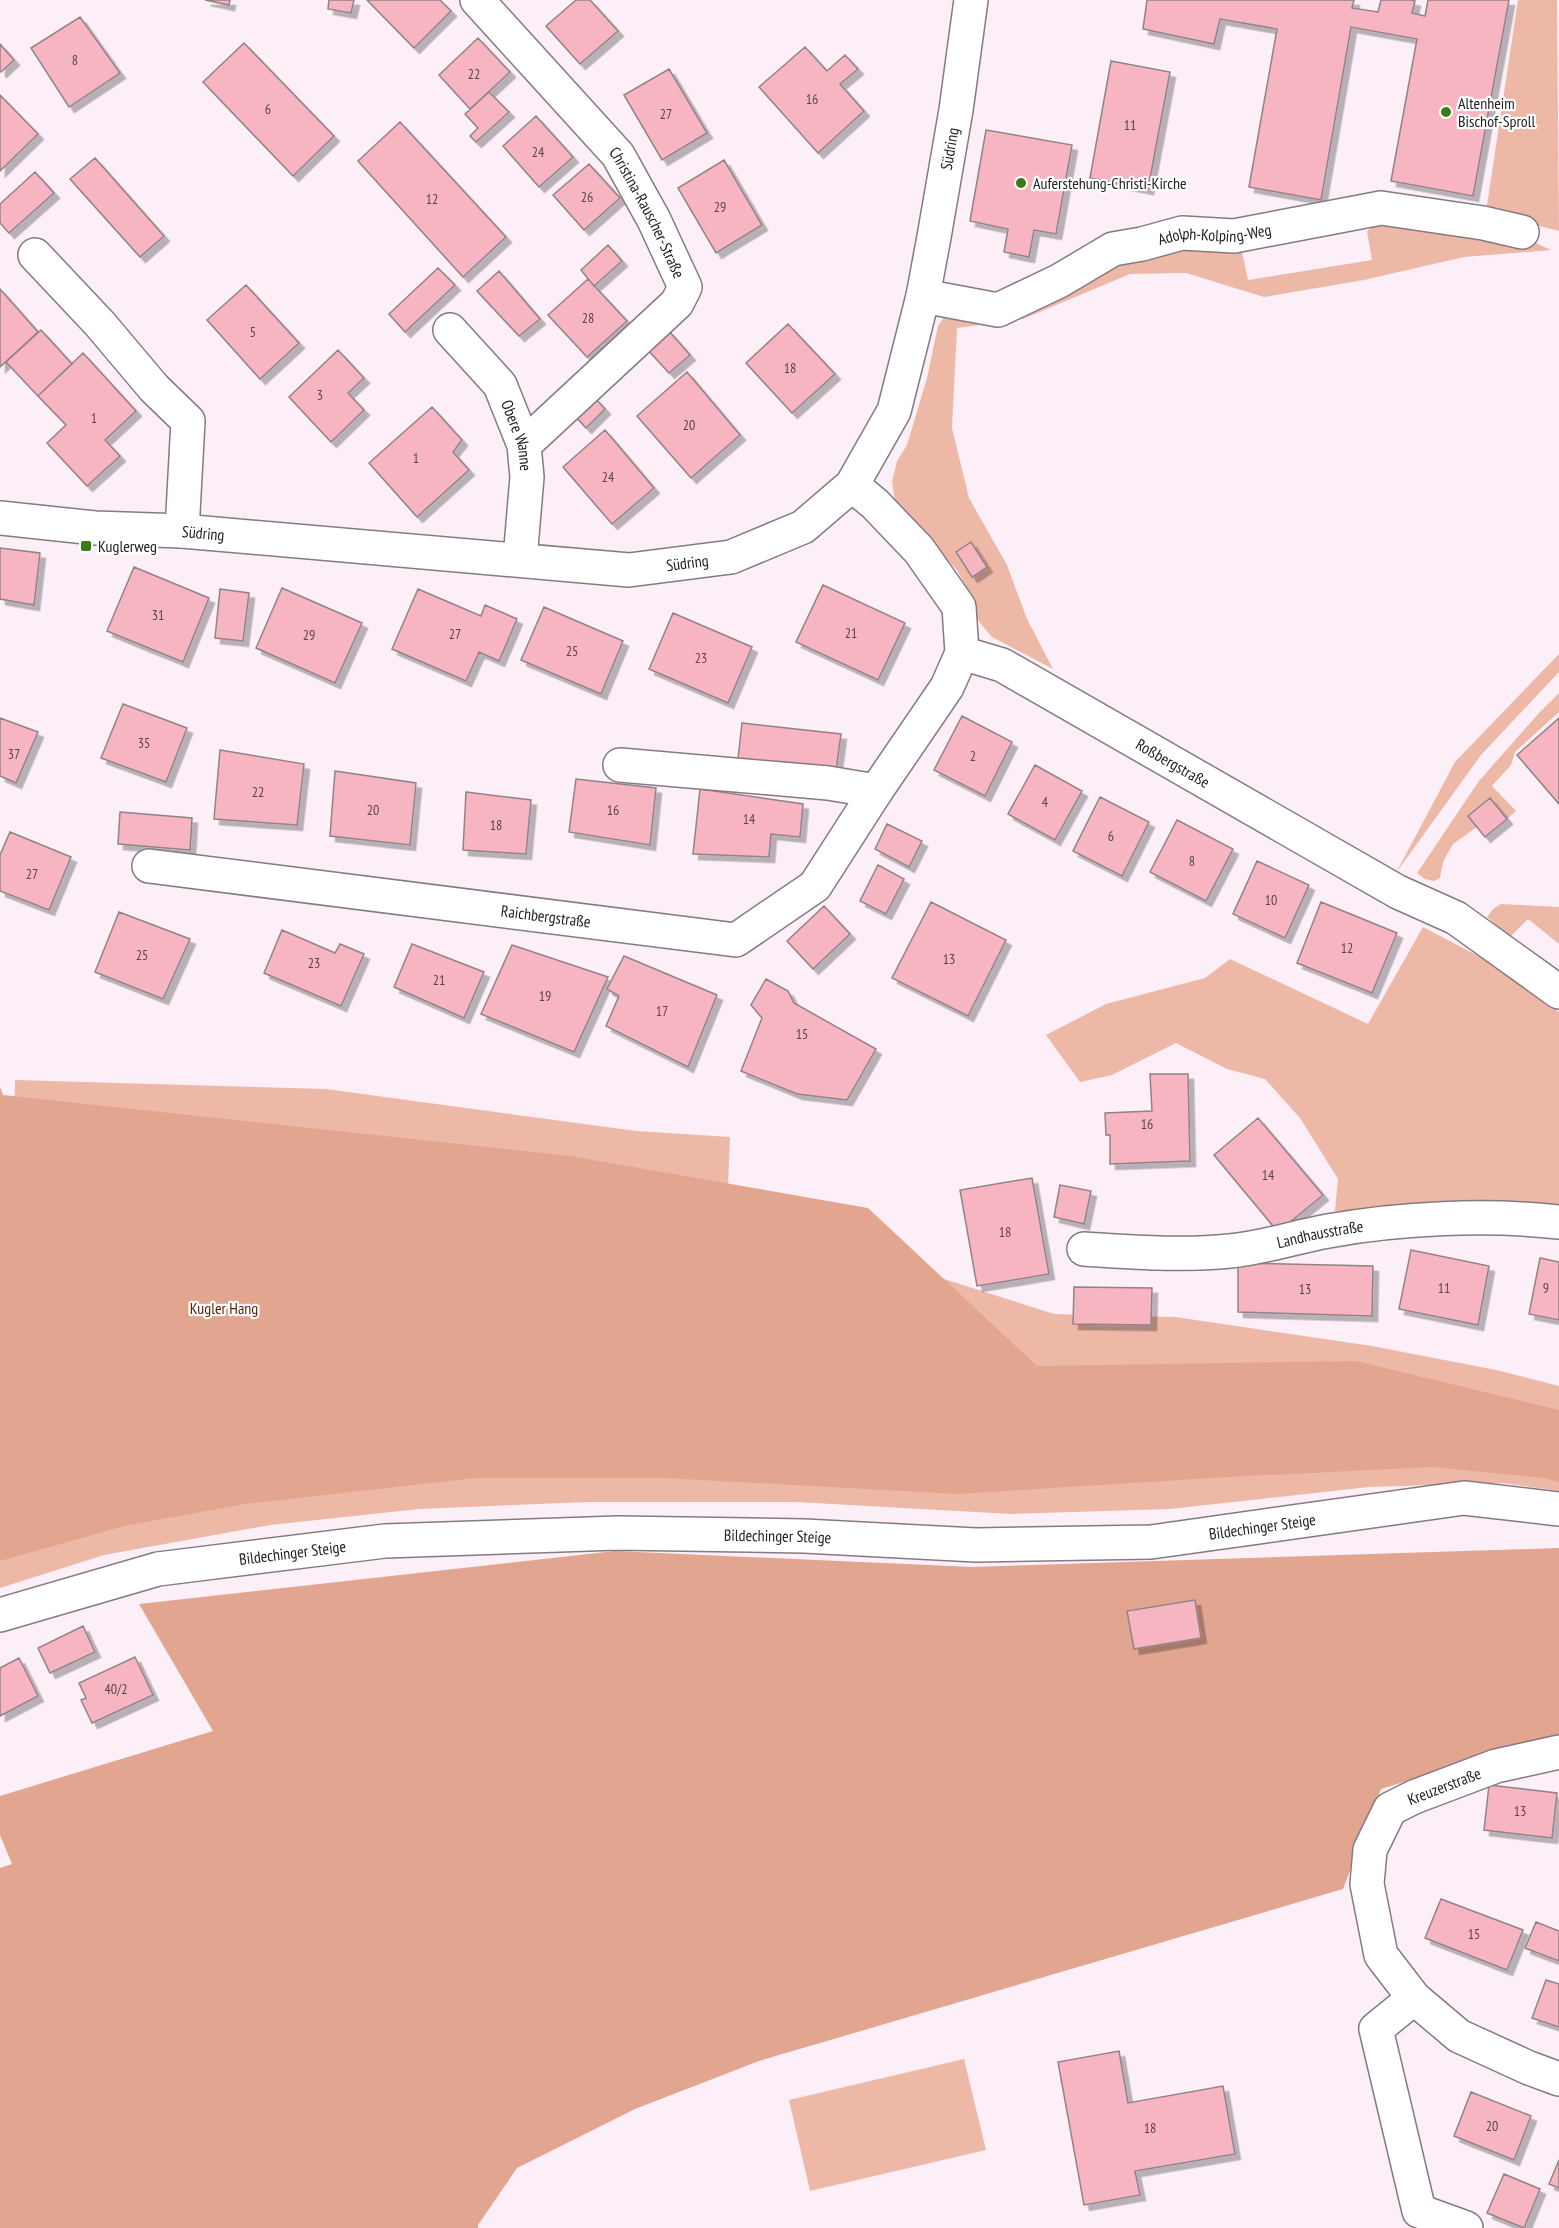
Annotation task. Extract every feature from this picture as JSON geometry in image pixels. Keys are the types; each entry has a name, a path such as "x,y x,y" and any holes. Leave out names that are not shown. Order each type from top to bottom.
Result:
{"street":[{"name":"Christina-Rauscher-Straße","path":"477,0 618,155 654,220 685,287 677,303 524,446"},
{"name":"Südring","path":"0,518 95,528 182,531 629,570 731,557 803,527 852,485 894,411 923,296 956,110 971,0"},
{"name":"Adolph-Kolping-Weg","path":"923,296 998,310 1059,281 1113,249 1182,234 1234,236 1381,208 1483,223 1522,232"},
{"path":"35,255 100,324 154,388 188,421 182,531"},
{"name":"Obere Wanne","path":"450,330 500,384 524,446 527,477 520,559"},
{"path":"852,485 875,504 919,550 959,607 962,653"},
{"name":"Raichbergstraße","path":"148,866 736,940 815,886 947,687 962,653"},
{"name":"Roßbergstraße","path":"962,653 1002,665 1398,892 1456,918 1559,992"},
{"path":"620,765 828,783 876,791"},
{"name":"Landhausstraße","path":"1084,1250 1187,1255 1233,1251 1327,1231 1388,1222 1520,1218 1559,1222"},
{"name":"Bildechinger Steige","path":"0,1616 158,1569 385,1541 618,1533 804,1536 976,1545 1151,1542 1464,1498 1559,1509"},
{"name":"Kreuzerstraße","path":"1559,1752 1496,1766 1414,1797 1390,1809 1370,1850 1367,1884 1382,1955 1414,1998 1459,2036 1559,2079"},
{"path":"1414,1998 1376,2029 1419,2211 1466,2228"}],"green space":[{"path":"1518,0 1557,0 1559,231 1486,212"},
{"path":"1379,222 1523,237 1551,250 1464,257 1364,280 1264,297 1186,273 1130,274 1023,319 957,328 952,428 969,498 1007,565 1027,619 1053,669 992,637 980,623 972,608 967,588 957,570 903,513 895,501 892,482 897,461 907,445 927,378 938,326 944,317 1093,269 1173,249 1236,249 1242,252 1248,280 1372,260 1367,231"},
{"path":"1559,654 1559,672 1481,755 1396,873 1455,762"},
{"path":"1559,693 1559,712 1515,752 1511,765 1492,786 1516,811 1507,819 1489,798 1468,816 1477,827 1453,844 1443,862 1440,878 1434,881 1425,879 1417,873 1479,781"},
{"path":"1501,904 1559,907 1559,944 1528,919 1510,937 1487,917 1494,908"},
{"path":"1423,927 1499,967 1559,1012 1559,1205 1521,1203 1335,1211 1338,1179 1300,1118 1265,1079 1227,1069 1176,1043 1112,1075 1080,1082 1046,1035 1106,1004 1205,978 1230,959 1368,1024"},
{"name":"Kugler Hang","path":"15,1080 326,1089 636,1131 730,1137 727,1210 1054,1314 1175,1317 1372,1346 1496,1370 1559,1386 1559,1491 1502,1483 1369,1487 1170,1509 1011,1514 796,1502 587,1502 419,1509 270,1525 104,1555 0,1588 0,1146 14,1144"},
{"name":"Kugler Hang","path":"0,1087 3,1095 570,1156 868,1208 1037,1366 1356,1361 1559,1410 1559,1482 1544,1478 1432,1467 958,1494 664,1478 475,1478 245,1504 124,1526 0,1561"},
{"path":"1559,1548 1559,1734 1381,1789 1343,1889 759,2061 635,2109 517,2168 478,2228 0,2228 0,1868 12,1864 0,1835 0,1796 213,1731 139,1604 615,1551 972,1567"},
{"path":"964,2059 986,2150 810,2191 789,2100"}],"building":[{"path":"205,0 230,0 229,5"},
{"path":"329,0 354,0 351,13 328,9"},
{"path":"367,0 440,0 451,11 414,48"},
{"path":"576,0 590,0 618,31 580,64 546,26"},
{"name":"Altenheim Bischof-Sproll","path":"1147,0 1354,0 1352,8 1378,12 1381,0 1411,0 1415,1 1412,13 1425,16 1428,0 1509,0 1473,196 1391,181 1417,39 1351,27 1321,200 1249,187 1277,29 1220,19 1214,44 1143,29"},
{"path":"80,17 120,73 69,107 31,48"},
{"path":"478,38 510,72 470,109 439,75"},
{"path":"244,43 334,136 293,176 203,82"},
{"path":"0,44 14,60 1,72 0,71"},
{"path":"805,47 827,71 845,55 858,69 840,84 864,111 818,153 759,87"},
{"path":"1111,61 1170,72 1148,189 1090,178"},
{"path":"669,69 707,133 662,160 624,95"},
{"path":"489,92 509,112 476,142 470,136 478,128 465,114"},
{"path":"0,95 38,134 0,171"},
{"path":"536,116 573,157 539,187 503,146"},
{"path":"400,122 506,237 463,277 358,161"},
{"name":"Auferstehung-Christi-Kirche","path":"986,130 1072,145 1056,234 1034,230 1029,257 1004,252 1008,229 970,221"},
{"path":"95,158 164,236 140,257 70,179"},
{"path":"724,160 762,225 716,253 678,188"},
{"path":"589,164 620,198 584,230 553,195"},
{"path":"35,172 54,193 9,233 0,223 0,204"},
{"path":"608,245 622,261 594,286 581,270"},
{"path":"438,268 455,285 405,332 389,314"},
{"path":"499,271 540,319 519,336 477,291"},
{"path":"588,279 627,321 587,357 548,315"},
{"path":"246,285 299,343 260,379 207,320"},
{"path":"0,289 38,332 0,367"},
{"path":"788,324 835,374 792,413 746,363"},
{"path":"41,330 72,364 38,396 6,362"},
{"path":"668,330 690,355 669,373 647,349"},
{"path":"338,350 364,378 348,393 364,410 331,442 289,397"},
{"path":"83,353 136,411 105,440 120,456 87,486 47,443 66,425 38,396"},
{"path":"687,372 740,435 691,478 637,416"},
{"path":"595,398 605,409 586,428 575,416"},
{"path":"432,407 462,440 453,452 469,470 417,517 369,463"},
{"path":"605,430 654,488 612,524 563,467"},
{"path":"971,542 987,567 972,577 956,552"},
{"path":"0,548 40,553 34,605 0,599"},
{"path":"134,567 209,598 183,662 107,631"},
{"path":"823,585 905,623 878,680 796,642"},
{"path":"282,588 362,623 335,683 256,648"},
{"path":"220,589 249,593 243,641 215,638"},
{"path":"418,589 481,616 485,605 517,619 499,661 479,652 466,681 392,649"},
{"path":"544,607 623,641 601,694 521,660"},
{"path":"673,613 752,647 728,703 649,669"},
{"path":"123,704 187,728 166,782 101,758"},
{"path":"962,716 1012,742 985,796 934,770"},
{"path":"0,718 38,732 16,783 0,776"},
{"path":"1559,718 1559,804 1517,755"},
{"path":"742,723 841,734 836,770 738,759"},
{"path":"220,750 304,764 297,825 214,819"},
{"path":"1035,765 1082,791 1055,840 1008,814"},
{"path":"335,771 416,783 410,845 330,836"},
{"path":"576,779 656,788 650,845 569,832"},
{"path":"700,789 803,804 800,837 771,834 769,857 693,854"},
{"path":"466,792 531,800 526,854 463,850"},
{"path":"1100,797 1149,822 1122,876 1073,851"},
{"path":"1490,798 1507,819 1485,837 1468,816"},
{"path":"120,812 192,818 190,850 118,844"},
{"path":"1177,820 1233,849 1206,901 1150,872"},
{"path":"887,824 922,841 909,867 875,849"},
{"path":"10,832 71,857 49,910 0,891 0,855"},
{"path":"1257,861 1309,885 1285,938 1233,914"},
{"path":"878,865 904,879 886,914 860,901"},
{"path":"931,902 1006,940 968,1016 892,978"},
{"path":"1321,902 1397,933 1372,993 1297,963"},
{"path":"824,906 850,934 813,969 787,941"},
{"path":"119,912 190,939 163,999 95,972"},
{"path":"282,930 335,953 340,944 364,954 341,1006 264,973"},
{"path":"412,944 484,972 464,1018 394,987"},
{"path":"512,945 608,977 574,1052 481,1014"},
{"path":"624,956 717,995 688,1067 606,1026 619,996 607,989"},
{"path":"766,979 788,991 794,1003 876,1049 847,1100 797,1094 741,1071 762,1018 751,1005"},
{"path":"1150,1074 1188,1074 1190,1161 1110,1164 1110,1135 1106,1135 1105,1113 1152,1111"},
{"path":"1258,1118 1323,1195 1278,1232 1214,1155"},
{"path":"1032,1178 1049,1274 977,1286 960,1190"},
{"path":"1060,1185 1091,1191 1084,1224 1054,1217"},
{"path":"1411,1250 1489,1266 1478,1325 1399,1309"},
{"path":"1540,1258 1559,1262 1559,1320 1529,1314"},
{"path":"1238,1263 1373,1266 1372,1316 1238,1312"},
{"path":"1074,1287 1152,1288 1151,1325 1073,1324"},
{"path":"1195,1600 1201,1638 1134,1649 1127,1611"},
{"path":"83,1626 95,1652 50,1673 38,1648"},
{"path":"135,1657 153,1695 92,1723 81,1700 86,1698 79,1683"},
{"path":"19,1658 38,1696 0,1716 0,1668"},
{"path":"1489,1785 1557,1793 1552,1838 1484,1830"},
{"path":"1441,1899 1523,1930 1507,1970 1425,1938"},
{"path":"1536,1922 1559,1931 1559,1961 1525,1948"},
{"path":"1546,1980 1559,1984 1559,2027 1532,2018"},
{"path":"1119,2051 1128,2103 1223,2086 1235,2154 1135,2171 1140,2195 1084,2205 1058,2062"},
{"path":"1471,2092 1531,2116 1514,2160 1454,2136"},
{"path":"1559,2160 1559,2188 1549,2184"},
{"path":"1504,2174 1540,2189 1524,2228 1487,2213"}],"place":[{"name":"Altenheim Bischof-Sproll","path":"1446,112"},
{"name":"Auferstehung-Christi-Kirche","path":"1021,183"},
{"name":"Kuglerweg","path":"86,546"}]}
